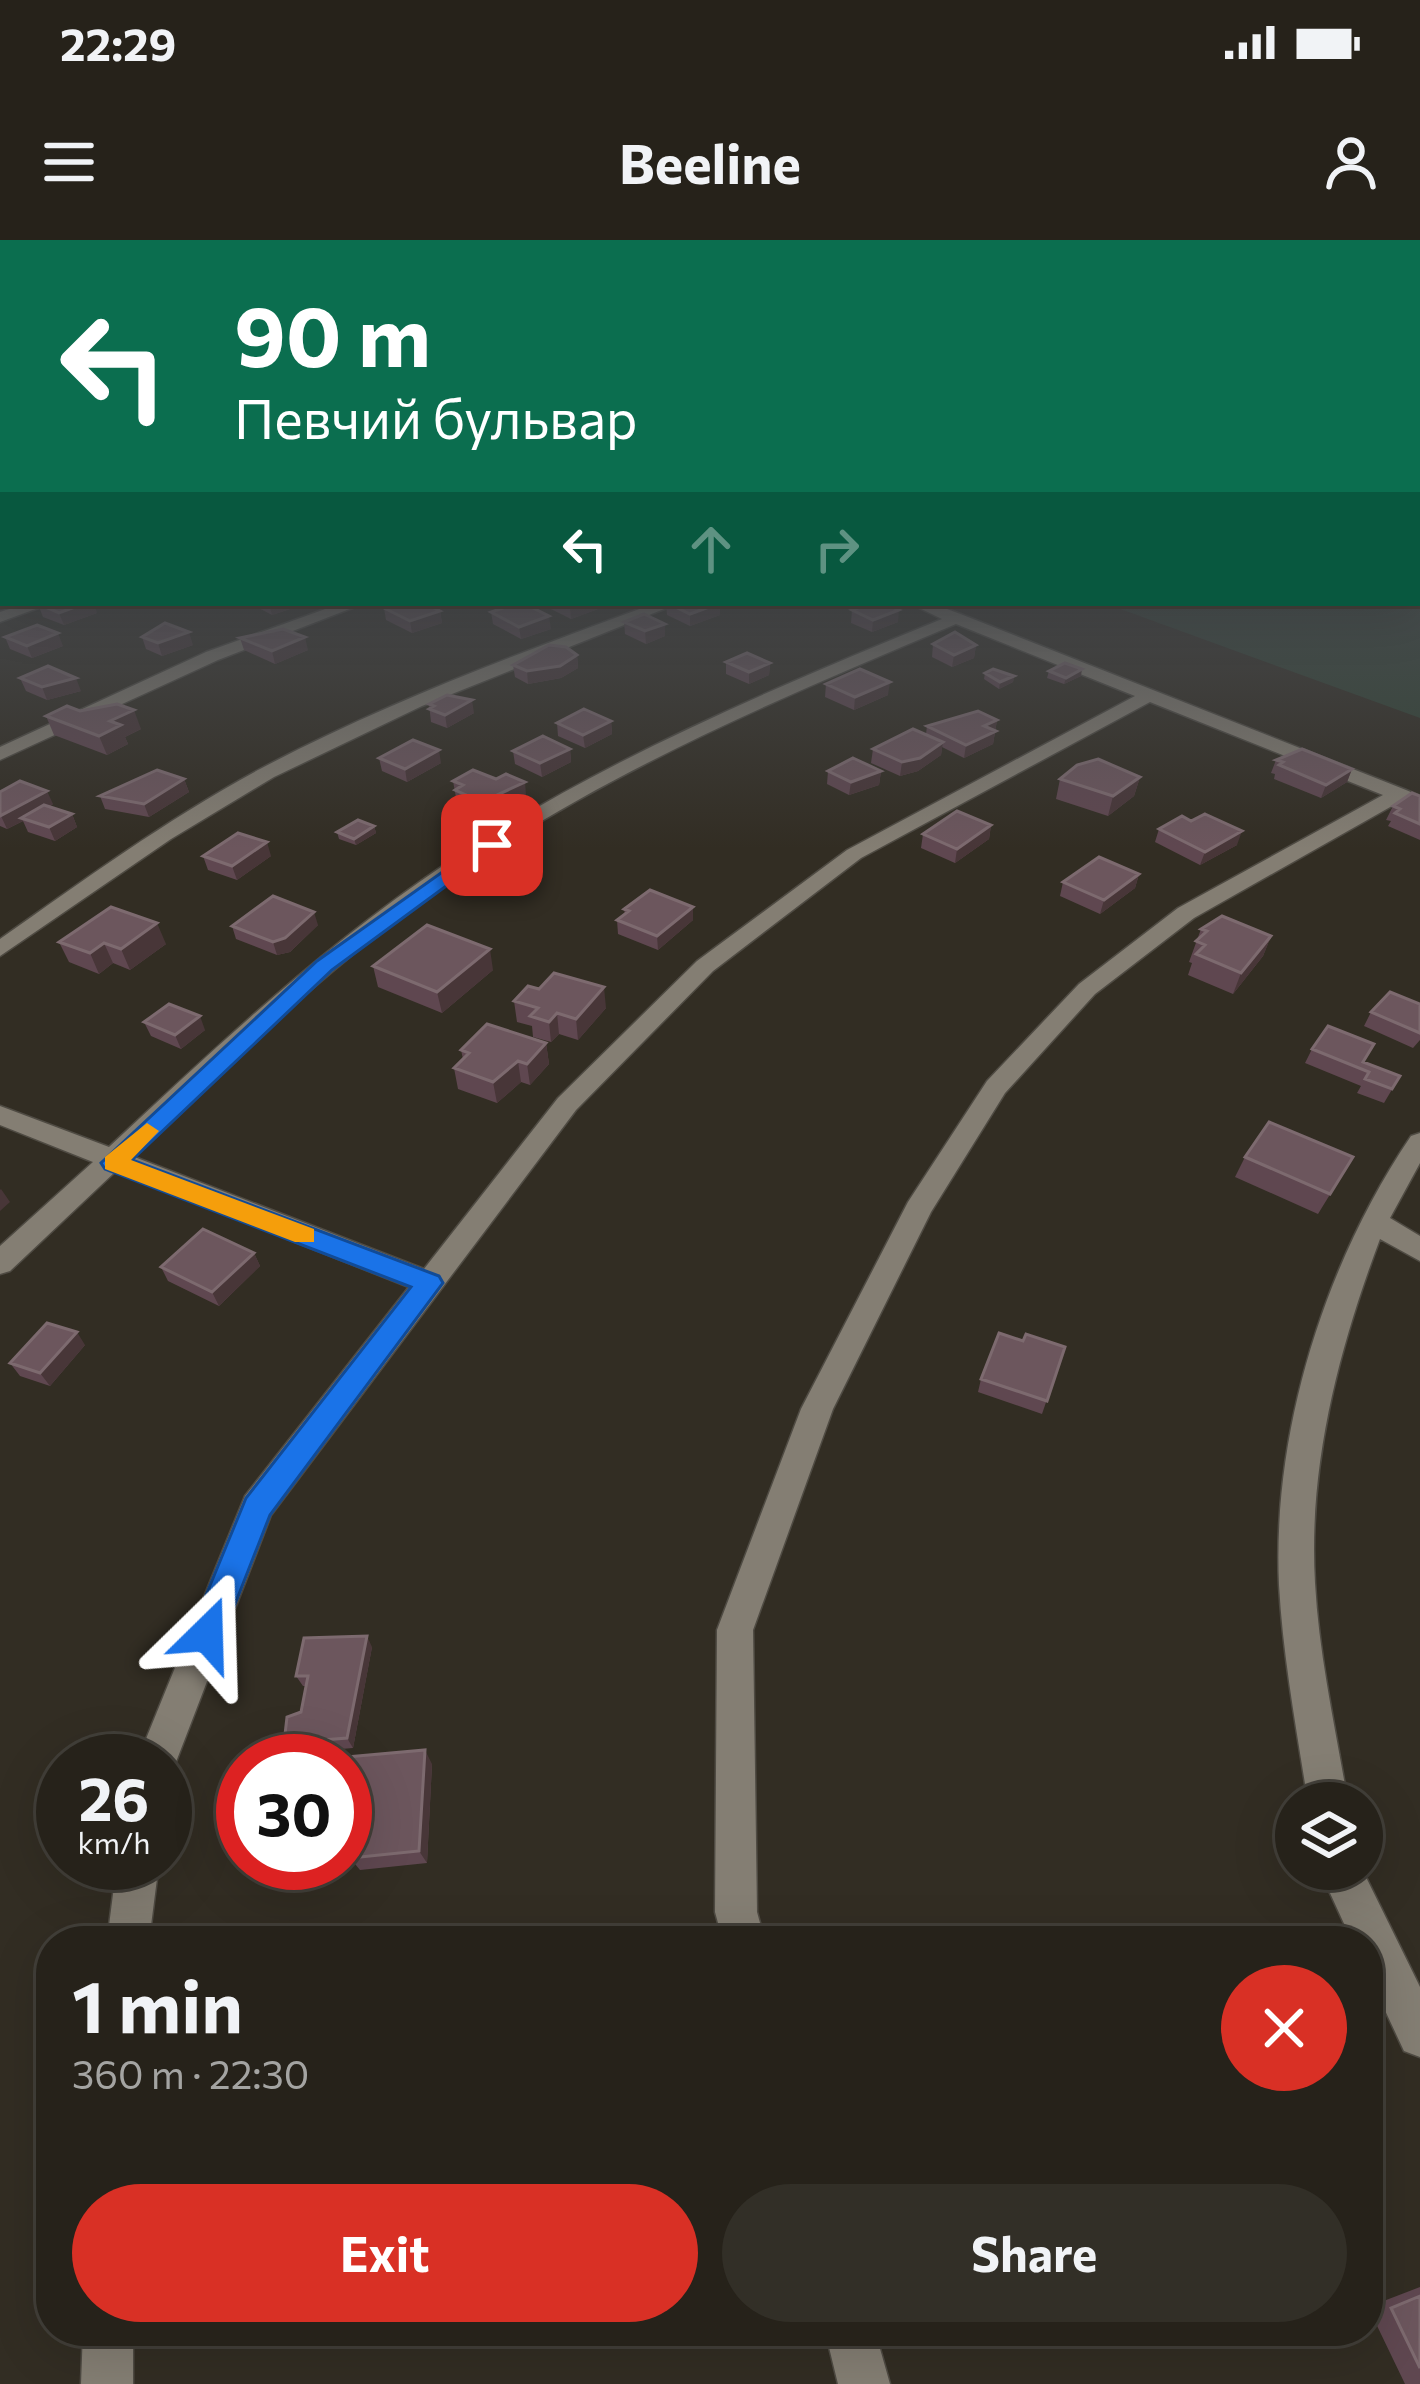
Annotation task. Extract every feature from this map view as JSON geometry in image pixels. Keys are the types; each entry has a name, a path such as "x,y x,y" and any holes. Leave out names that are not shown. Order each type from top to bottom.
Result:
{"street":[{"path":"0,754 231,649"},
{"path":"0,950 124,860 266,774 544,649"},
{"path":"0,1263 324,965 452,870 574,795 706,727 885,649"},
{"path":"1034,649 1410,799"},
{"path":"168,1734 257,1507 567,1104 705,966 854,854 1150,695"},
{"path":"740,1926 734,1630 817,1409 918,1209 996,1087 1087,989 1186,913 1410,799"},
{"path":"0,1114 114,1163 429,1283"},
{"path":"1325,1782 1296,1584 1296,1498 1340,1307 1399,1169 1420,1142"},
{"path":"1376,1222 1420,1250"},
{"path":"130,1926 135,1890"},
{"path":"1350,1890 1367,1926"},
{"path":"1383,1958 1420,2035"},
{"path":"107,2384 108,2346"},
{"path":"854,2346 864,2384"}],"green space":[{"path":"1231,649 1420,649 1420,718"}],"building":[{"path":"542,649 569,649 577,655 560,666 527,671 513,665"},
{"path":"747,653 770,663 749,672 726,662"},
{"path":"1065,663 1082,669 1066,678 1049,671"},
{"path":"48,666 76,678 42,687 20,678"},
{"path":"860,669 890,682 855,697 826,684"},
{"path":"993,669 1014,676 1000,682 985,673"},
{"path":"447,695 472,700 445,715 429,709 434,706 429,704"},
{"path":"117,704 134,710 110,721 121,725 99,736 46,716 67,706 80,711"},
{"path":"584,709 611,721 583,735 557,723"},
{"path":"978,711 997,720 984,726 996,731 966,745 927,726"},
{"path":"913,729 943,742 920,758 902,762 873,749"},
{"path":"543,736 570,749 540,763 513,751"},
{"path":"413,740 439,750 405,769 379,758"},
{"path":"1302,749 1352,769 1326,785 1276,760"},
{"path":"853,758 881,771 851,782 828,771"},
{"path":"1098,759 1140,777 1113,796 1060,779 1077,765"},
{"path":"157,770 184,779 144,804 100,796"},
{"path":"473,770 525,782 482,802 455,790 463,785 453,781"},
{"path":"20,781 47,791 0,816 0,792"},
{"path":"1412,793 1420,796 1420,824 1395,813 1400,809 1393,806"},
{"path":"44,805 72,814 49,827 21,818"},
{"path":"957,811 991,825 957,849 923,834"},
{"path":"1205,814 1242,831 1205,852 1159,829 1182,816 1191,821"},
{"path":"358,820 374,826 354,839 337,832"},
{"path":"238,833 267,842 232,866 203,856"},
{"path":"1099,857 1139,874 1104,900 1063,882"},
{"path":"650,890 693,907 657,936 617,920"},
{"path":"273,896 314,912 285,938 273,942 232,926"},
{"path":"111,907 157,923 121,949 104,943 90,953 59,942"},
{"path":"1222,916 1271,936 1241,973 1196,954 1205,945 1196,941 1207,931 1201,929"},
{"path":"427,925 490,949 437,992 373,966"},
{"path":"554,973 604,987 576,1019 557,1013 549,1022 530,1016 538,1008 514,1001 528,986 539,989"},
{"path":"1390,992 1420,1004 1420,1033 1371,1012"},
{"path":"169,1004 200,1016 175,1035 144,1022"},
{"path":"487,1024 546,1043 527,1064 518,1061 493,1082 454,1068 469,1053 461,1050"},
{"path":"1328,1026 1374,1044 1363,1062 1400,1076 1392,1089 1365,1079 1369,1072 1312,1049"},
{"path":"1269,1122 1353,1157 1330,1194 1245,1157"},
{"path":"203,1229 254,1253 212,1292 161,1267"},
{"path":"47,1323 77,1332 40,1373 10,1363"},
{"path":"999,1333 1023,1341 1026,1334 1065,1347 1047,1401 981,1379"},
{"path":"367,1636 348,1734 285,1734 287,1717 301,1712 308,1676 296,1676 304,1638"},
{"path":"425,1750 419,1851 372,1856 372,1755"},
{"path":"1420,2296 1420,2368 1391,2308"}],"slow traffic":[{"path":"147,1131 114,1163 305,1236"}],"route":[{"path":"207,1634 257,1507 429,1283 114,1163 324,965 492,845"}]}
